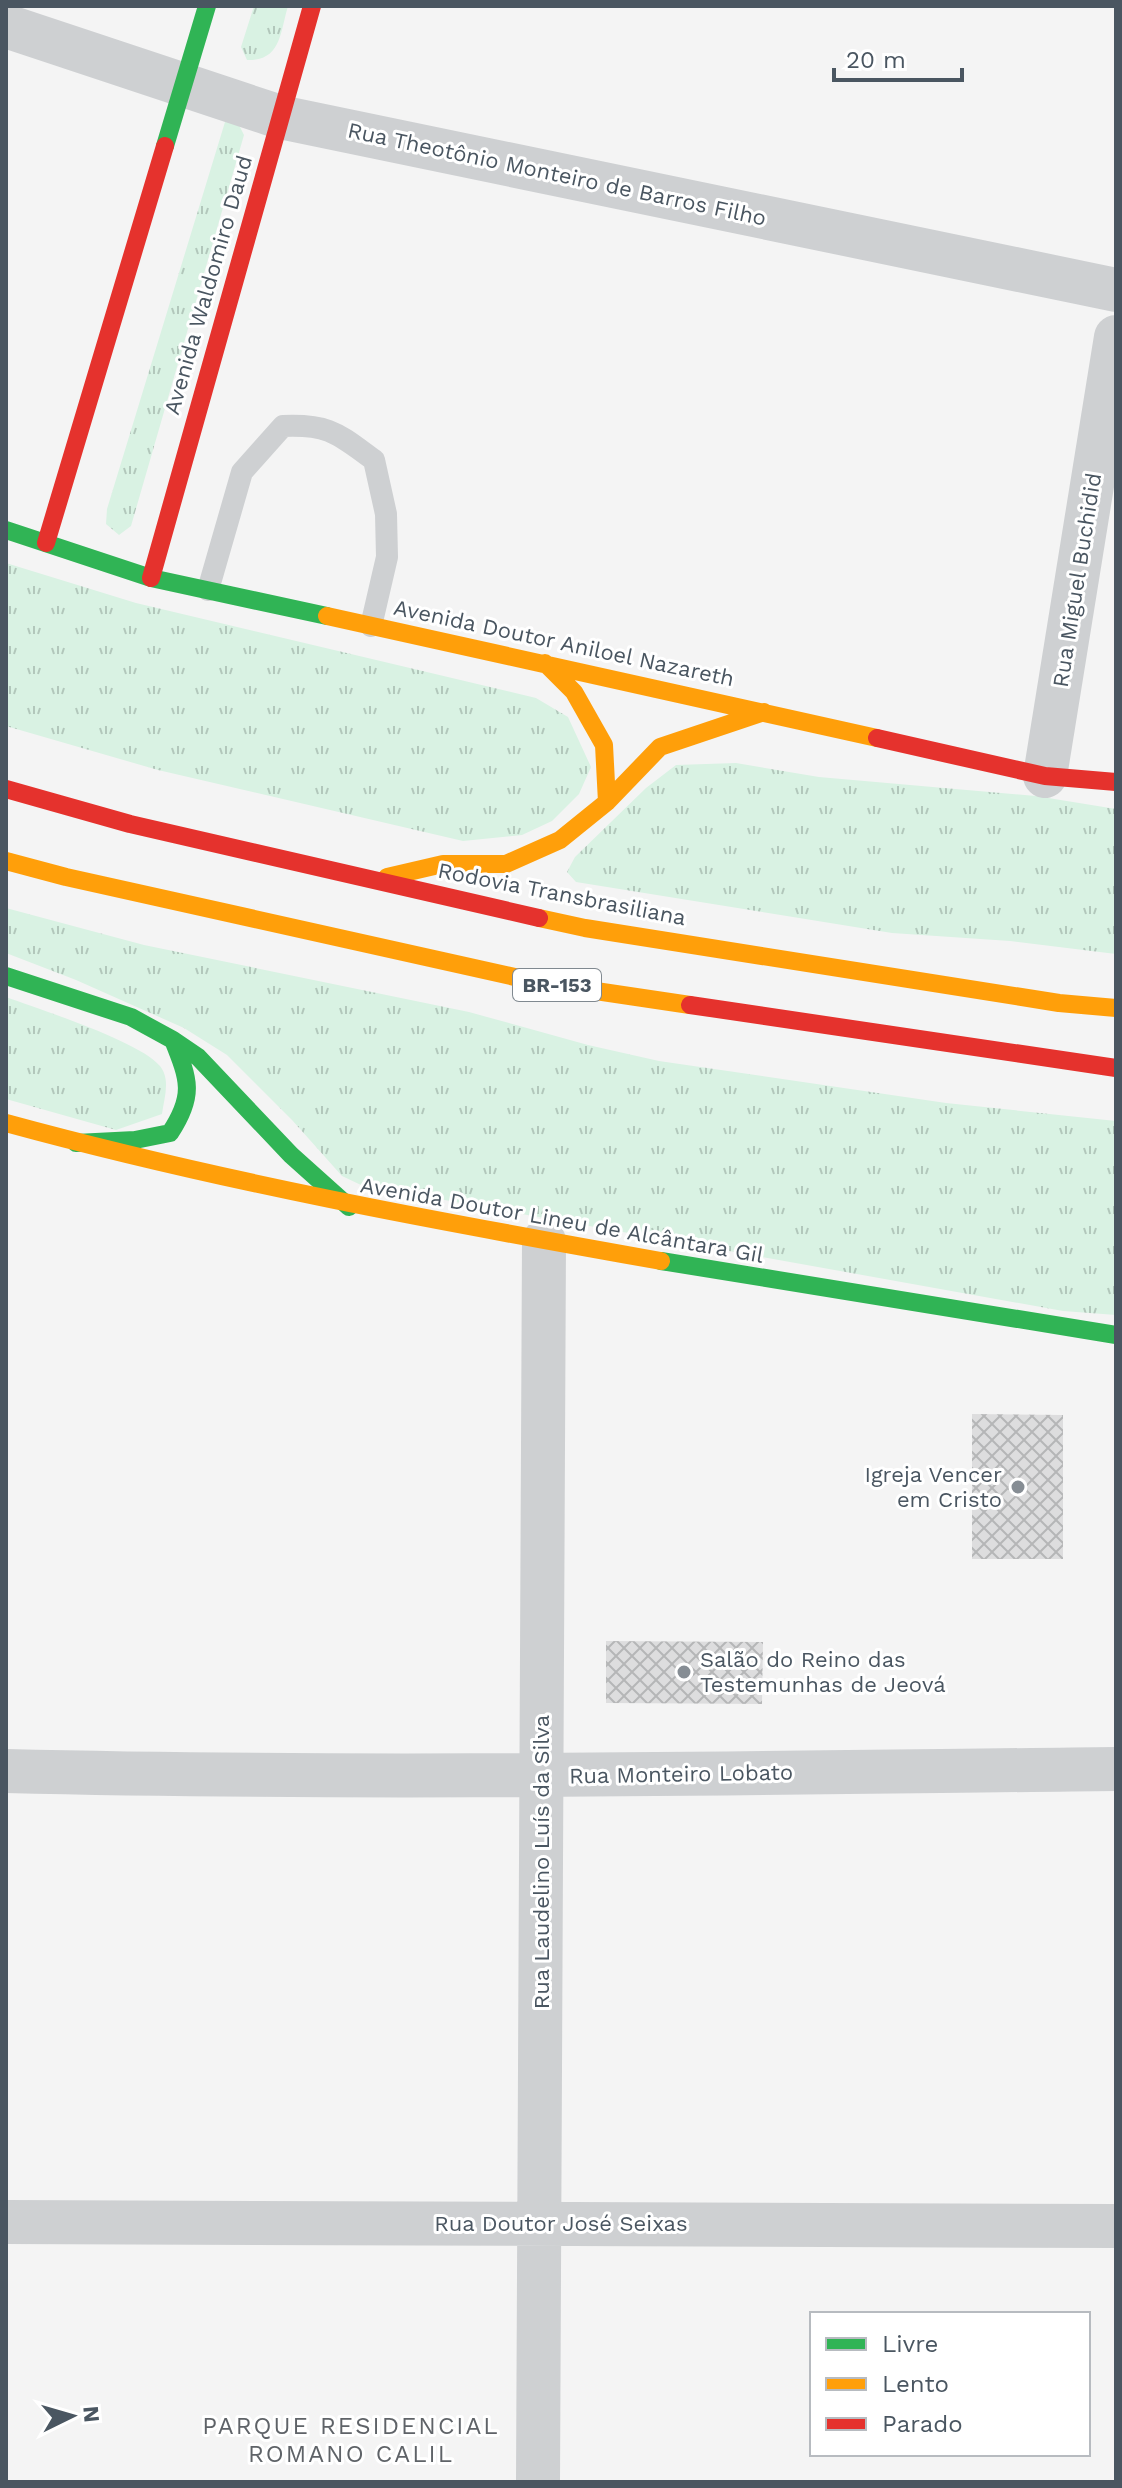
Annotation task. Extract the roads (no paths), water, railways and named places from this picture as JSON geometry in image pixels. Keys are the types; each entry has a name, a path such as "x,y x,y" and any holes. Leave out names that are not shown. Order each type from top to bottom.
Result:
{"main road":[{"path":"46,543 207,6"},
{"name":"Avenida Waldomiro Daud","path":"151,578 312,6"},
{"name":"Avenida Doutor Aniloel Nazareth","path":"6,530 151,578 1045,776 1116,782"},
{"path":"545,663 574,692 604,745 607,802"},
{"path":"375,880 443,864 506,864 560,840 607,802 660,747 764,712"},
{"name":"Rodovia Transbrasiliana","path":"6,789 130,824 585,928 1059,1003 1116,1008"},
{"name":"BR-153","path":"6,861 542,983 1116,1068"},
{"path":"6,976 131,1017 173,1040 198,1057 291,1155 349,1207"},
{"path":"76,1143 135,1140 170,1133 184,1113 191,1088 173,1040"},
{"name":"Avenida Doutor Lineu de Alcântara Gil","path":"6,1123 76,1143 349,1207 948,1311 1116,1335"}],"street":[{"name":"Rua Theotônio Monteiro de Barros Filho","path":"6,26 280,117 1116,290"},
{"name":"Rua Miguel Buchidid","path":"1045,776 1116,337"},
{"name":"Rua Laudelino Luís da Silva","path":"538,2482 544,1241"},
{"name":"Rua Monteiro Lobato","path":"6,1771 542,1776 1116,1769"},
{"name":"Rua Doutor José Seixas","path":"6,2222 1116,2226"}],"lane":[{"path":"208,590 242,472 283,426 304,425 335,431 374,460 386,514 387,557 371,626"}],"place":[{"name":"Igreja Vencer em Cristo","path":"1018,1487"},
{"name":"Salão do Reino das Testemunhas de Jeová","path":"684,1672"}],"district":[{"name":"PARQUE RESIDENCIAL ROMANO CALIL","path":"351,2440"}]}
